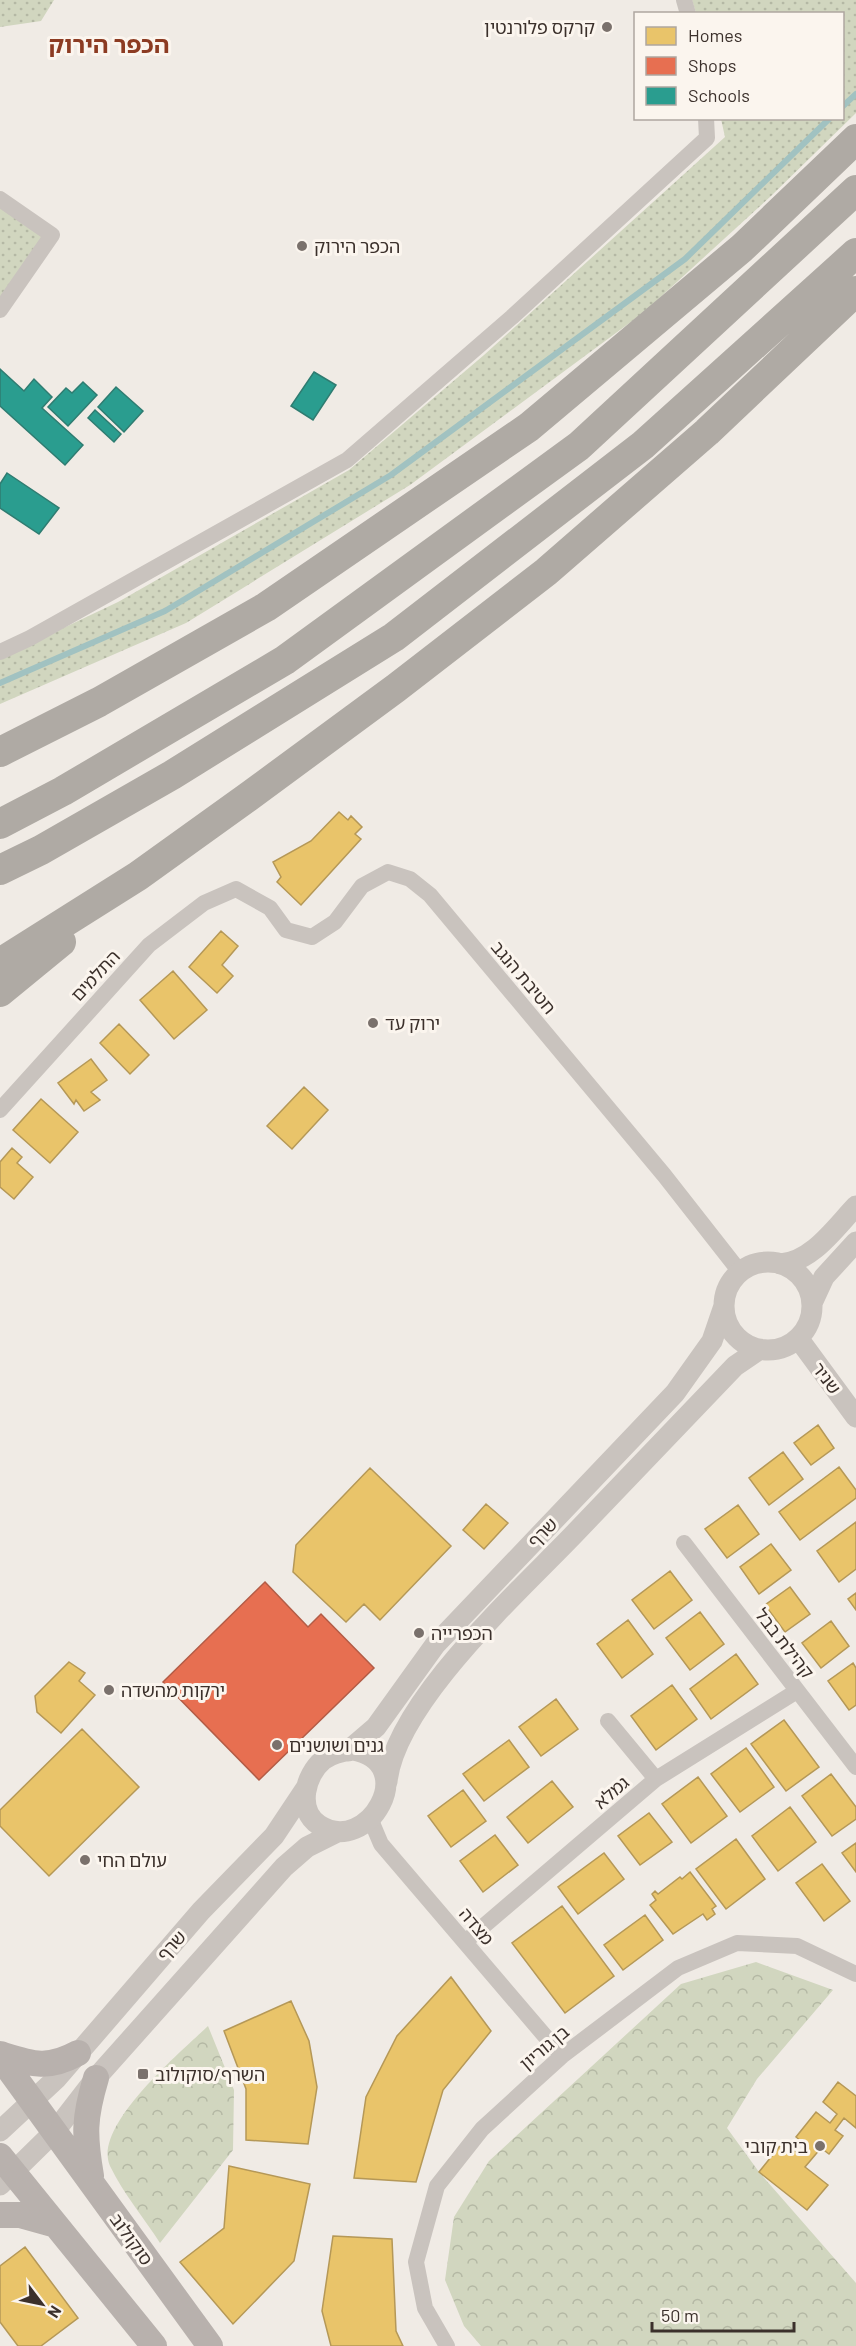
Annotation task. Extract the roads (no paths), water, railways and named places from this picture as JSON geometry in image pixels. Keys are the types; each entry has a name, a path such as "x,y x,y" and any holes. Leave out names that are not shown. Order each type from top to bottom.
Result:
{"highway":[{"path":"0,752 99,702 266,607 528,427 742,248 856,139"},
{"path":"0,824 63,791 285,660 579,446 856,190"},
{"path":"0,870 41,850 172,775 394,637 643,445 856,254"},
{"path":"0,963 138,876 396,688 546,572 706,432 856,291"},
{"path":"0,737 99,702"},
{"path":"0,993 138,876"}],"main road":[{"path":"0,2056 37,2065 60,2062 78,2053"},
{"name":"סוקולוב","path":"0,2056 56,2130 93,2185 210,2346"},
{"path":"93,2185 85,2138 86,2111 96,2078"},
{"path":"4,2171 56,2225 154,2346"},
{"path":"0,2215 20,2215 56,2225"}],"street":[{"path":"0,652 71,615 346,460 423,396 663,181 707,138 706,120"},
{"path":"0,199 52,235 0,310"},
{"name":"חטיבת הנגב","path":"236,889 270,908 286,930 312,937 335,922 362,886 388,872 410,879 430,895 664,1175 740,1272"},
{"name":"התלמים","path":"0,1110 149,945 204,903 236,889"},
{"path":"856,1206 808,1254 790,1263 766,1262 752,1265 740,1272 726,1294 724,1306 726,1319 734,1333 745,1344 760,1349 780,1348 798,1338 809,1322 812,1304 824,1277 856,1242"},
{"path":"780,1264 793,1270 803,1280 812,1304"},
{"name":"שרף","path":"348,1750 376,1727 435,1645 675,1393 712,1341 724,1306"},
{"name":"שניר","path":"798,1338 856,1417"},
{"name":"שרף","path":"387,1782 392,1759 412,1719 455,1659 724,1377 760,1349"},
{"name":"קהילת בבל","path":"684,1543 856,1767"},
{"name":"גמלא","path":"465,1942 656,1779 797,1691"},
{"path":"608,1721 656,1779"},
{"path":"348,1750 363,1752 378,1762 387,1782 384,1798 370,1818 360,1826 337,1832 315,1823 308,1812 306,1788 314,1770 323,1760 348,1750"},
{"name":"שרף","path":"0,2131 78,2053 201,1911 274,1836 306,1788"},
{"name":"מצדה","path":"370,1818 381,1844 562,2056"},
{"name":"שרף","path":"4,2171 56,2130 96,2078 284,1867 307,1847 337,1832"},
{"name":"בן גוריון","path":"447,2346 425,2308 416,2262 437,2186 482,2129 562,2056 678,1968 737,1943 797,1946 856,1974"}],"waterway":[{"path":"844,105 856,94"},
{"path":"0,683 165,611 391,475 685,259 828,120"}],"place":[{"name":"קרקס פלורנטין","path":"607,27"},
{"name":"הכפר הירוק","path":"302,246"},
{"name":"ירוק עד","path":"373,1023"},
{"name":"הכפרייה","path":"419,1633"},
{"name":"ירקות מהשדה","path":"109,1690"},
{"name":"גנים ושושנים","path":"277,1745"},
{"name":"עולם החי","path":"85,1860"},
{"name":"השרף/סוקולוב","path":"143,2074"},
{"name":"בית קובי","path":"820,2146"}],"district":[{"name":"הכפר הירוק","path":"109,43"}]}
